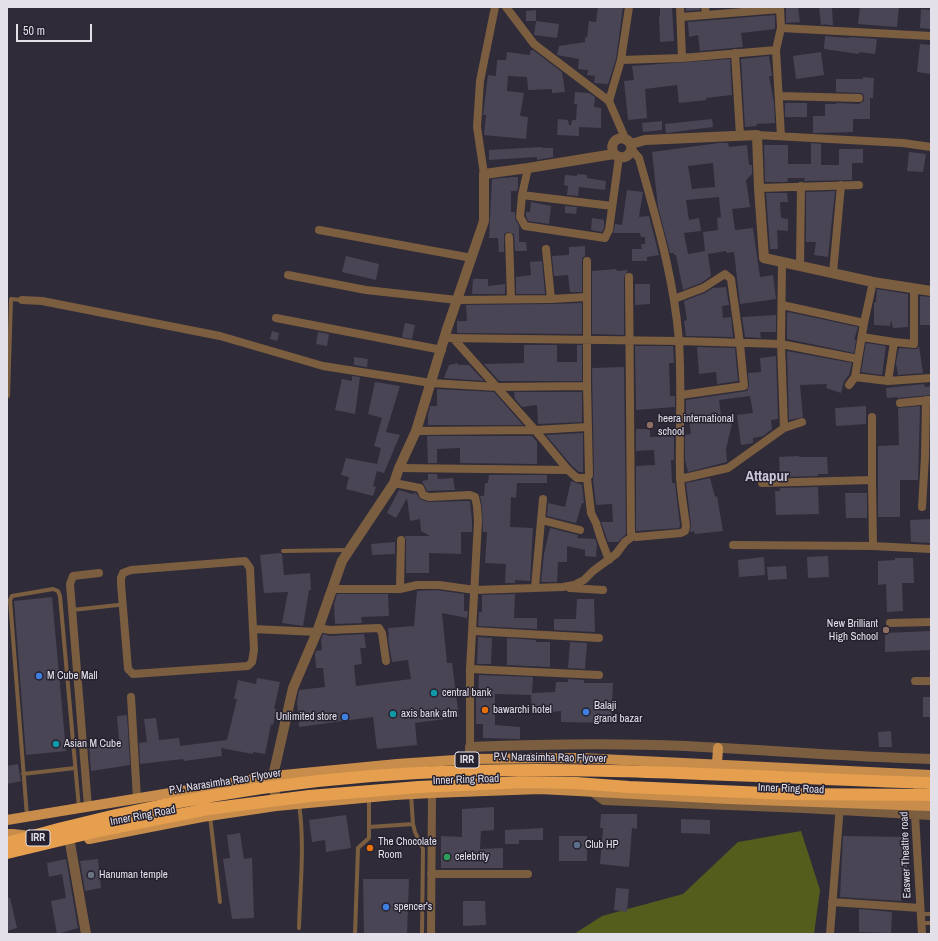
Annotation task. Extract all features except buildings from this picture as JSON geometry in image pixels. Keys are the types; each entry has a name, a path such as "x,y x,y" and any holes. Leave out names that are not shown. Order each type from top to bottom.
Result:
{"highway":[{"name":"P.V. Narasimha Rao Flyover","path":"7,843 101,818 203,797 324,781 416,773 574,770 931,783"},
{"path":"7,853 103,830 208,809 309,796 419,787 525,782 576,783 629,787 788,794 931,795"}],"main road":[{"path":"717,764 718,748"},
{"name":"Inner Ring Road","path":"7,820 273,776 397,764 470,760 580,758 931,775"},
{"name":"Inner Ring Road","path":"7,834 70,843 210,816 276,806 411,794 540,789 915,810 931,806"}],"street":[{"path":"276,806 273,776 293,688 317,630 342,561 394,483 399,468 416,431 442,350 449,338 457,300 484,221 484,174 477,127 480,81 495,7"},
{"path":"506,7 534,44 609,101 629,144 639,158 659,229 674,299 679,341 682,395 680,479 686,526 685,531 681,533 633,536 625,542 616,554 593,570 584,580 574,585 563,587"},
{"path":"609,101 621,60 629,7"},
{"path":"680,7 682,58"},
{"path":"681,17 706,11 780,8 781,28 776,50 781,136"},
{"path":"781,28 931,36"},
{"path":"621,60 682,58 776,50"},
{"path":"735,53 740,135"},
{"path":"779,96 859,98"},
{"path":"629,144 645,140 757,135 903,143 931,147"},
{"path":"757,135 764,258 873,282 931,291"},
{"path":"484,174 528,168 617,156 626,157 631,152 629,144 619,138 614,142 612,148 617,156 609,230 605,238 525,226 520,217 522,195 528,168"},
{"path":"833,273 841,185"},
{"path":"759,188 859,185"},
{"path":"800,266 801,186"},
{"path":"522,195 612,206"},
{"path":"320,230 472,258"},
{"path":"509,237 511,299"},
{"path":"546,248 551,299"},
{"path":"587,261 589,475 587,478 591,513 609,560"},
{"path":"782,262 781,344 784,428"},
{"path":"674,299 703,288 725,274 731,279 744,386 682,395"},
{"path":"288,275 366,290 457,300 587,297"},
{"path":"629,278 631,533 633,536"},
{"path":"849,385 855,377 864,323 873,282"},
{"path":"862,337 914,344 914,289"},
{"path":"22,300 42,301 220,336 323,366 431,383 497,387 587,386"},
{"path":"782,305 864,323"},
{"path":"276,318 442,350"},
{"path":"449,338 781,344 858,359"},
{"path":"449,338 497,387 568,470 577,478 587,478"},
{"path":"888,382 894,342"},
{"path":"855,377 888,382 931,378"},
{"path":"900,403 929,400 928,457 922,507"},
{"path":"872,417 873,546"},
{"path":"680,479 728,468 784,428 802,422"},
{"path":"416,431 535,430 588,427"},
{"path":"399,468 568,470"},
{"path":"762,482 872,480"},
{"path":"394,483 420,488 423,495 429,497 470,495 475,497 478,521 470,669 470,760"},
{"path":"535,587 543,499"},
{"path":"541,520 580,530"},
{"path":"400,589 401,540"},
{"path":"733,545 873,546 931,549"},
{"path":"245,560 250,568 253,629 254,650 252,662 248,666 133,674 128,669 121,578 123,573 131,570 245,560"},
{"path":"84,808 70,584 73,576 99,573"},
{"path":"332,589 400,589 417,585 439,585 475,590 535,587 563,587 603,590"},
{"path":"890,623 931,622"},
{"path":"253,629 330,630 379,628 382,633 386,661"},
{"path":"473,631 599,638"},
{"path":"470,669 599,675"},
{"path":"915,681 931,681"},
{"path":"131,697 137,799"},
{"path":"470,747 552,744 686,746 858,757 931,759"},
{"name":"Easwer Theattre road","path":"918,775 915,810 922,934"},
{"path":"431,934 432,793"},
{"path":"830,934 840,806"},
{"path":"915,810 931,815"},
{"path":"70,843 86,934"},
{"path":"431,874 528,874"},
{"path":"832,902 920,911"}],"lane":[{"path":"7,396 11,299 22,300"},
{"path":"283,551 350,550"},
{"path":"27,817 10,600 12,596 53,589 58,591 60,596 75,768 84,808"},
{"path":"72,610 118,605"},
{"path":"23,774 75,768"},
{"path":"411,794 413,824 423,849 422,934"},
{"path":"356,934 358,848 369,838 369,797"},
{"path":"299,804 302,845 299,928"},
{"path":"210,816 220,902"},
{"path":"368,826 413,824"},
{"path":"920,911 931,914"},
{"path":"921,923 931,923"}],"green space":[{"path":"801,831 820,890 814,934 574,934 602,916 683,894 738,842"}],"place":[{"name":"heera international school","path":"650,425"},
{"name":"New Brilliant High School","path":"886,630"},
{"name":"M Cube Mall","path":"39,676"},
{"name":"central bank","path":"434,693"},
{"name":"bawarchi hotel","path":"485,710"},
{"name":"Balaji grand bazar","path":"586,712"},
{"name":"axis bank atm","path":"393,714"},
{"name":"Unlimited store","path":"345,717"},
{"name":"Asian M Cube","path":"56,744"},
{"name":"Club HP","path":"577,845"},
{"name":"The Chocolate Room","path":"370,848"},
{"name":"celebrity","path":"447,857"},
{"name":"Hanuman temple","path":"91,875"},
{"name":"spencer's","path":"386,907"}],"district":[{"name":"Attapur","path":"767,477"}]}
